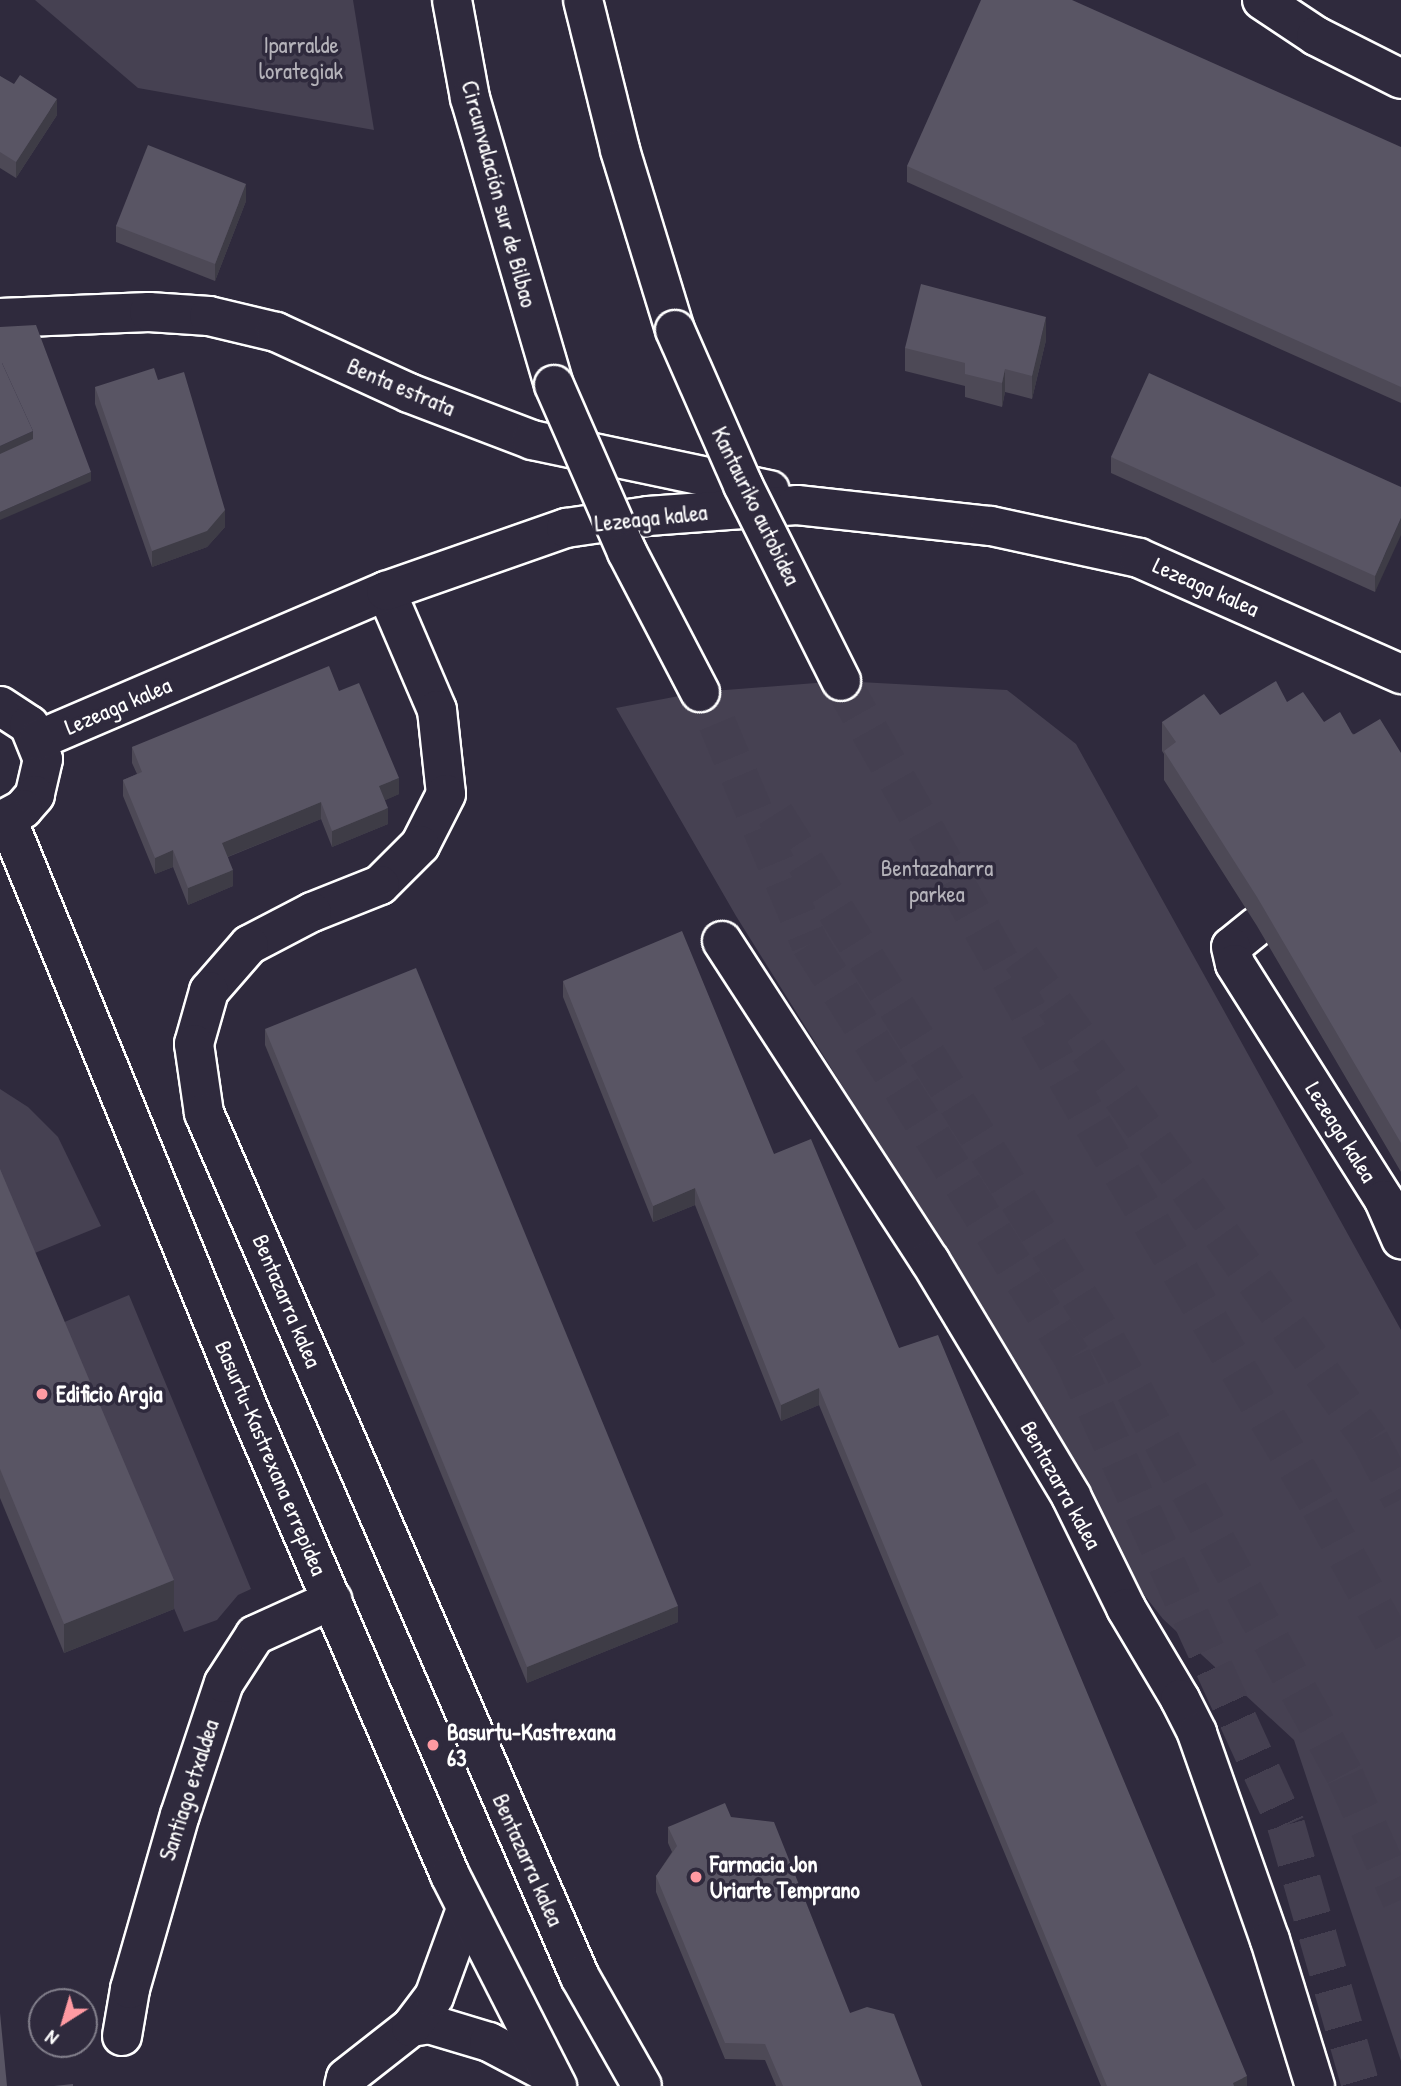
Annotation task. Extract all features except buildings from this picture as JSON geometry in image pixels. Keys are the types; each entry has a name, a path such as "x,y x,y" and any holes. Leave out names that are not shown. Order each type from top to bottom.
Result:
{"main road":[{"name":"Circunvalación sur de Bilbao","path":"452,0 474,111 554,385 627,552 700,692"},
{"name":"Kantauriko autobidea","path":"583,0 620,150 675,330 743,485 841,681"},
{"path":"1262,0 1316,36 1401,79"},
{"name":"Benta estrata","path":"0,318 149,313 209,316 276,332 409,393 532,440 716,475 767,489 797,505"},
{"name":"Lezeaga kalea","path":"38,740 386,591 566,528 648,516 797,505 991,526 1139,558 1401,674"},
{"name":"Bentazarra kalea","path":"386,591 437,710 446,794 420,845 380,886 312,912 249,945 209,991 194,1044 204,1113 580,1977 642,2086"},
{"path":"0,706 29,725 38,740 43,759 35,795 4,820"},
{"name":"Basurtu-Kastrexana errepidea","path":"4,820 332,1601 466,1909 554,2080"},
{"name":"Lezeaga kalea","path":"1257,926 1231,947 1235,964 1384,1200 1401,1239"},
{"name":"Bentazarra kalea","path":"722,940 951,1296 1071,1496 1126,1608 1180,1699 1197,1733 1270,1940 1313,2082"},
{"name":"Santiago etxaldea","path":"122,2036 130,1989 180,1815 224,1683 255,1635 332,1601"},
{"path":"344,2086 346,2078 411,2028 448,1970 466,1909"},
{"path":"411,2028 429,2025 489,2042 554,2080"}],"green space":[{"name":"Iparralde lorategiak","path":"35,0 353,0 374,130 138,88"},
{"name":"Bentazaharra parkea","path":"841,681 1007,690 1076,744 1401,1330 1401,2061 1294,1740 1163,1619 1127,1573 974,1296 736,916 616,708 700,692"},
{"path":"0,1089 28,1107 58,1137 101,1226 25,1257 0,1198"},
{"path":"129,1295 251,1589 238,1595 217,1620 184,1632 55,1326"}],"tunnel":[{"path":"841,681 1093,1125 1320,1507 1401,1657"},
{"path":"717,723 810,944 1072,1357 1286,1825 1361,2086"},
{"path":"775,814 1107,1341 1345,1776 1401,1900"},
{"path":"1021,958 1370,1440 1401,1499"}],"place":[{"name":"Edificio Argia","path":"42,1394"},
{"name":"Basurtu-Kastrexana 63","path":"433,1745"},
{"name":"Farmacia Jon Uriarte Temprano","path":"696,1877"}]}
